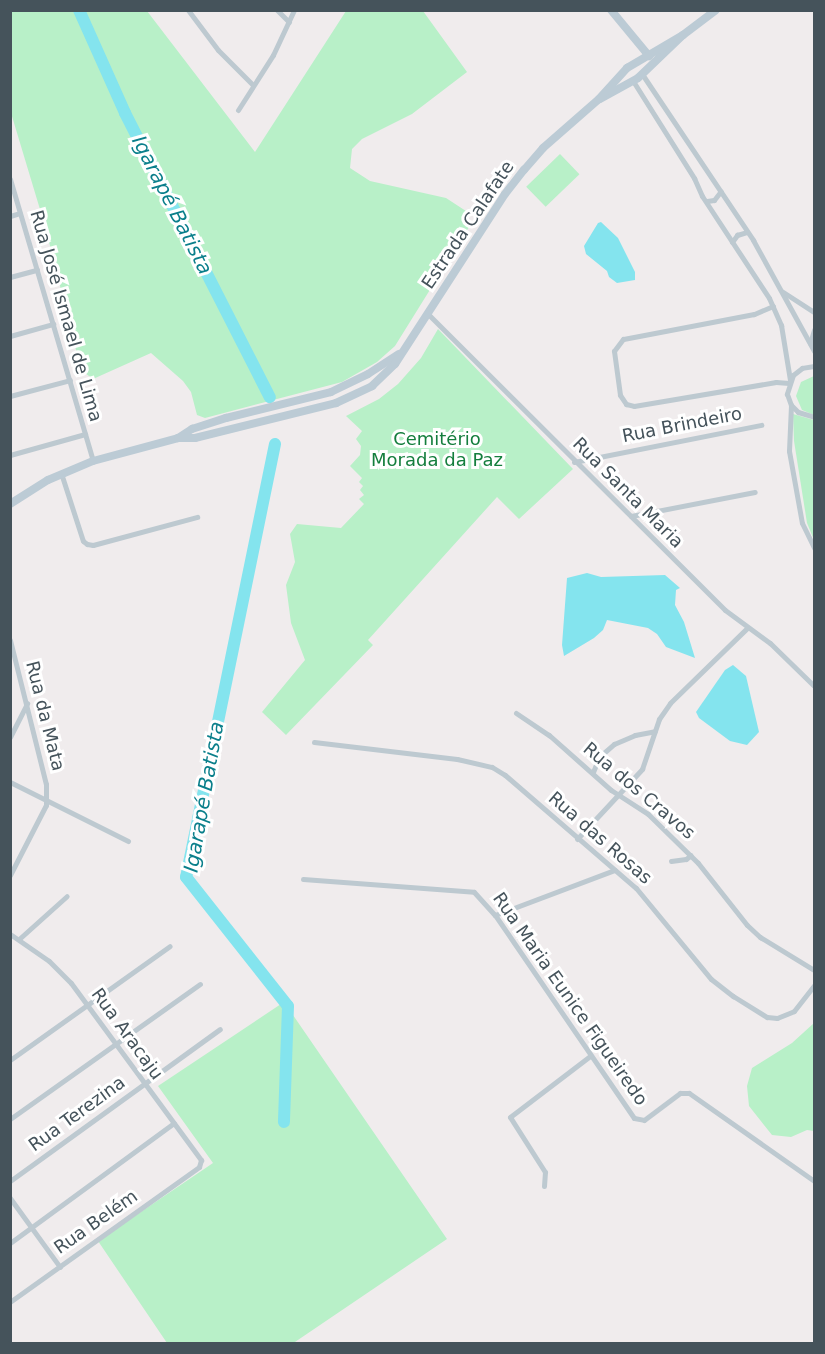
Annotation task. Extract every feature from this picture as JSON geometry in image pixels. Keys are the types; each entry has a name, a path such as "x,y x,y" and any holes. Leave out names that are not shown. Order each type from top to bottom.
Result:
{"street":[{"path":"188,10 218,50 252,84"},
{"path":"277,10 289,22"},
{"path":"238,110 252,84 273,55 294,10"},
{"path":"611,10 646,55 652,59 653,64"},
{"name":"Estrada Calafate","path":"599,99 629,84 683,35 716,10"},
{"name":"Estrada Calafate","path":"10,504 37,490 61,473 93,461 178,438 195,438 336,403 364,391 391,369 505,194 543,148 599,99 620,74 646,55 683,35"},
{"path":"620,74 621,83 629,84 773,306 782,332 790,381 787,394 791,405 788,434 801,523 814,548"},
{"path":"642,74 747,232 814,351"},
{"name":"Rua José Ismael de Lima","path":"10,179 93,461"},
{"path":"706,201 714,200 721,191"},
{"path":"10,216 20,213"},
{"path":"732,242 737,235 747,232"},
{"path":"10,277 37,270"},
{"path":"780,290 814,312"},
{"path":"773,306 754,314 623,339 614,351 620,395 626,404 634,406 790,381 802,368 814,366"},
{"name":"Rua Santa Maria","path":"428,314 730,615 778,649 814,686"},
{"path":"10,336 53,324"},
{"path":"810,343 814,330"},
{"name":"Estrada Calafate","path":"178,438 192,429 226,418 331,392 368,374 400,354"},
{"path":"10,396 70,380"},
{"path":"791,405 802,415 814,417"},
{"name":"Rua Brindeiro","path":"574,462 761,425"},
{"path":"10,455 85,434"},
{"path":"61,473 83,541 87,544 93,545 197,517"},
{"path":"630,516 755,492"},
{"path":"577,839 642,769 660,719 675,697 747,628"},
{"name":"Rua da Mata","path":"10,640 46,784 46,801"},
{"path":"10,737 27,703"},
{"name":"Rua dos Cravos","path":"516,713 549,735 611,790 621,794 648,814 691,855 747,925 772,946 814,970"},
{"path":"593,772 596,762 608,749 624,739 655,731"},
{"name":"Rua das Rosas","path":"314,742 457,759 492,767 505,775 645,898 716,984 758,1012 774,1019 788,1015 800,1005 814,986"},
{"path":"10,782 128,841"},
{"path":"10,875 46,801"},
{"path":"672,861 691,855"},
{"path":"495,915 615,870"},
{"name":"Rua Maria Eunice Figueiredo","path":"303,879 470,890 481,897 495,915 636,1120 648,1117 680,1093 689,1093 814,1181"},
{"path":"19,939 67,896"},
{"name":"Rua Aracaju","path":"10,934 58,969 200,1156 199,1167"},
{"path":"10,1060 170,946"},
{"path":"10,1119 200,984"},
{"name":"Rua Terezina","path":"10,1181 220,1029"},
{"path":"544,1186 545,1172 510,1117 590,1056"},
{"path":"10,1243 174,1123"},
{"name":"Rua Belém","path":"10,1302 199,1167"},
{"path":"10,1198 60,1267"}],"green space":[{"path":"10,11 147,11 255,152 346,11 423,11 467,72 412,114 362,139 352,149 350,168 370,181 446,198 469,213 469,227 395,346 377,362 342,382 205,418 197,415 191,392 183,381 151,353 93,379 81,370 45,226 11,113"},
{"path":"560,154 579,174 546,207 526,187"},
{"name":"Cemitério Morada da Paz","path":"438,329 573,469 519,519 497,497 368,640 373,645 286,735 262,712 305,660 291,623 286,585 295,562 290,534 297,524 341,528 364,504 359,499 364,495 360,490 363,486 359,482 362,478 350,466 360,455 361,446 356,439 362,431 346,416 379,399 398,384 421,358"},
{"path":"814,376 814,415 802,410 796,396 801,382"},
{"path":"793,414 814,420 814,540 807,523 794,441"},
{"path":"284,1002 447,1239 292,1344 167,1343 98,1241 213,1163 158,1086"},
{"path":"814,1023 814,1131 807,1130 791,1137 772,1135 749,1106 747,1086 752,1068 792,1043"}],"water":[{"path":"601,222 618,238 635,272 635,280 617,283 609,277 607,271 586,254 584,246 598,223"},
{"path":"587,573 601,577 665,575 680,588 676,590 675,605 684,622 695,658 666,647 657,634 648,628 607,620 603,630 594,638 564,656 562,645 567,578"},
{"path":"733,665 746,676 759,732 747,745 730,741 699,718 696,712 725,670"}],"waterway":[{"name":"Igarapé Batista","path":"79,10 125,113 270,397"},
{"name":"Igarapé Batista","path":"275,444 186,877 288,1006 284,1122"}]}
